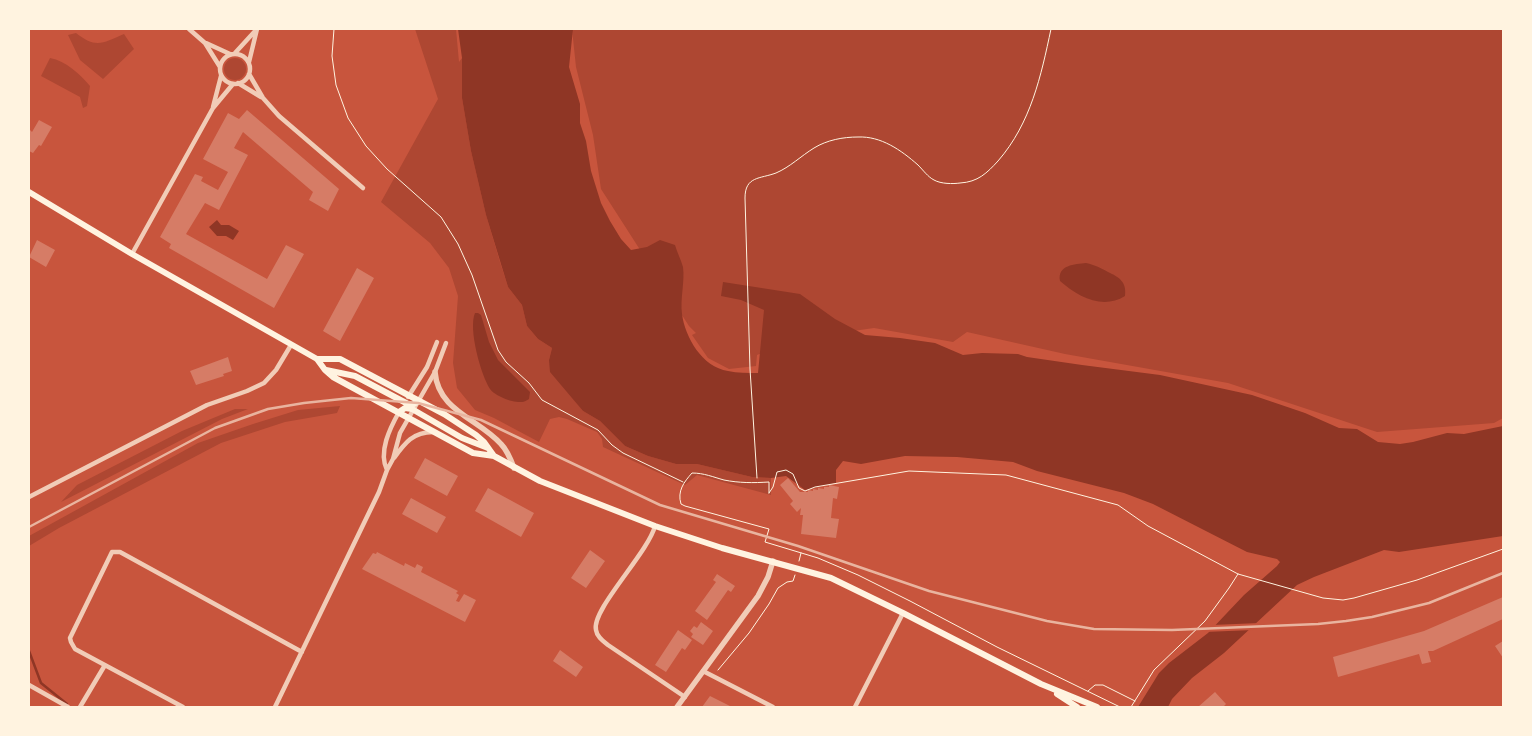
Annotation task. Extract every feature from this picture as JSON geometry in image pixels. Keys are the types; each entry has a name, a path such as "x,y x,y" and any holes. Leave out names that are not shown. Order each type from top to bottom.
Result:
{"main road":[{"path":"29,192 132,254 317,359 333,377 473,453 494,456"},
{"path":"317,359 340,359 409,395 458,423 484,442 494,456 540,481 655,526 722,548 831,578 1041,684 1097,707"},
{"path":"325,370 355,376 404,403 412,405 419,401"},
{"path":"399,412 405,408 414,410 462,438 488,448"},
{"path":"1041,684 1077,707"}],"street":[{"path":"189,29 205,43 220,67"},
{"path":"213,108 221,76 220,67 222,60 232,54 257,29"},
{"path":"257,29 249,62 249,74 263,98 279,116 363,188"},
{"path":"205,43 232,54 244,56 249,62"},
{"path":"132,254 213,108 236,84 243,81 249,74"},
{"path":"221,76 226,81 263,98"},
{"path":"387,470 384,463 384,455 389,431 426,367 437,342"},
{"path":"393,459 400,433 435,372 446,343"},
{"path":"29,497 207,405 264,383 276,370 291,345"},
{"path":"435,372 440,394 473,423 500,442 514,468"},
{"path":"275,707 379,492 393,459 404,444 414,435 424,432 436,432"},
{"path":"655,526 646,545 598,616 595,626 600,639 685,697"},
{"path":"183,707 72,646 70,638 109,556 114,551 120,552 302,652"},
{"path":"677,707 758,596 765,584 773,561"},
{"path":"855,707 903,613"},
{"path":"80,707 105,665"},
{"path":"703,671 773,707"},
{"path":"29,685 68,707"}],"path":[{"path":"334,29 332,56 336,85 348,118 366,146 387,169 441,217 458,244 472,275 498,350 506,362 529,383 542,400 598,430 612,445 623,453 684,482"},
{"path":"757,478 750,369 744,198 745,190 751,180 775,173 816,147 838,138 859,136 878,140 898,148 935,181 950,184 967,183 980,179 1006,151 1022,126 1035,96 1051,29"},
{"path":"1120,707 997,648 910,601 832,564 765,542 769,529 680,504 680,494 684,482 692,473 702,473 724,480 744,483 768,482 769,494 777,472 786,470 793,474 799,488 806,491 909,471 1006,475 1118,504 1148,526 1238,574 1334,599 1354,598 1417,580 1503,549"},
{"path":"1132,707 1154,670 1204,621 1238,574"},
{"path":"718,671 750,633 770,604 778,588 787,582 793,581 794,578"},
{"path":"1088,692 1095,685 1103,685 1135,701"}],"shaded area":[{"path":"415,29 456,29 459,62 462,58 462,98 471,151 486,215 500,262 508,287 522,305 527,326 538,339 552,348 549,360 563,385 583,411 600,421 625,446 648,456 676,464 697,464 752,477 771,478 771,495 697,475 685,485 603,447 602,439 597,432 559,417 550,419 539,442 475,410 457,388 453,363 458,296 449,268 430,243 381,202 438,99"},
{"path":"458,29 573,29 569,67 580,104 580,123 586,141 591,171 601,203 621,239 631,250 647,247 660,240 675,245 683,267 682,314 684,323 696,350 710,364 728,371 758,373 764,310 741,300 721,296 723,282 800,294 835,319 865,335 935,343 963,355 982,353 1018,354 1027,357 1160,375 1252,395 1305,413 1339,428 1357,429 1378,442 1400,444 1447,433 1464,434 1503,426 1503,536 1399,552 1384,550 1314,577 1297,585 1224,653 1192,678 1172,699 1168,707 1138,707 1159,673 1208,633 1244,595 1277,566 1280,562 1277,559 1247,552 1153,504 1124,493 1037,471 1013,462 957,457 905,456 861,464 843,461 836,470 836,483 805,490 786,476 771,478 752,477 697,464 676,464 648,456 625,446 600,421 583,411 550,372 549,360 552,348 538,339 527,326 522,305 508,287 486,215 471,151 462,98 462,58"},
{"path":"572,29 1503,29 1503,418 1494,423 1377,432 1228,383 1065,354 967,332 953,342 874,328 797,339 757,355 756,366 729,369 708,358 692,335 696,333 689,326 601,189 593,135 576,67"},
{"path":"76,33 94,43 105,42 124,34 134,49 103,79 80,60 68,35"},
{"path":"50,58 62,62 72,69 90,86 87,106 83,108 80,97 41,76"},
{"path":"235,58 243,61 246,69 243,77 235,80 227,77 224,69 227,61"},
{"path":"217,220 221,225 229,225 239,231 233,240 226,236 217,236 209,227"},
{"path":"1086,263 1119,278 1125,287 1125,296 1108,302 1091,300 1075,292 1060,281 1061,272 1068,266"},
{"path":"475,313 481,315 489,342 498,360 530,392 529,399 523,402 509,400 492,392 490,389 476,352 473,330"},
{"path":"340,406 337,413 285,422 221,443 59,528 29,546 29,536 198,443 298,410"},
{"path":"235,409 248,409 222,419 61,502 77,485 182,431"}],"pier":[{"path":"1260,623 1253,630 1204,632 1212,625"}],"building":[{"path":"247,110 339,189 328,211 309,200 313,192 243,132 234,148 248,155 219,210 205,203 186,234 267,279 286,245 304,254 274,308 169,248 171,244 160,237 195,174 203,177 201,181 218,190 228,172 203,159 228,113 239,119"},
{"path":"39,120 52,127 41,146 39,145 33,153 29,151 29,132 30,130 32,132"},
{"path":"37,240 55,250 46,267 29,257"},
{"path":"357,268 374,278 340,341 323,331"},
{"path":"228,357 232,371 223,374 224,376 196,385 190,371"},
{"path":"425,458 458,476 447,496 414,478"},
{"path":"788,478 800,492 813,491 813,489 818,490 818,488 824,489 824,487 829,487 829,485 839,487 837,499 833,498 831,518 839,519 836,538 801,534 803,515 800,515 801,508 797,512 790,504 793,501 780,485"},
{"path":"488,488 534,513 521,537 475,511"},
{"path":"411,498 446,517 437,533 402,514"},
{"path":"590,550 605,561 586,588 571,578"},
{"path":"377,552 404,566 405,563 415,568 417,564 423,567 421,572 458,591 456,593 459,595 456,601 459,602 464,594 476,600 465,622 362,569 373,553 376,554"},
{"path":"717,574 735,586 731,592 728,590 707,620 695,611 716,582 713,580"},
{"path":"1503,597 1503,619 1433,651 1428,651 1431,662 1422,664 1419,654 1338,677 1333,657 1424,631"},
{"path":"701,622 713,631 703,645 691,637 693,634 690,631 694,626 697,628"},
{"path":"678,630 692,640 685,650 682,648 666,672 655,665"},
{"path":"1503,641 1503,658 1495,646"},
{"path":"560,650 583,667 576,677 553,661"},
{"path":"1215,692 1226,704 1223,707 1198,707"},
{"path":"710,696 732,707 702,707"}],"waterway":[{"path":"29,651 41,683 67,704"}],"railway":[{"path":"29,527 215,428 268,409 351,398 418,403 481,420 660,505 798,546 929,591 1047,621 1094,629 1172,630 1318,624 1346,621 1372,617 1429,603 1503,573"}]}
